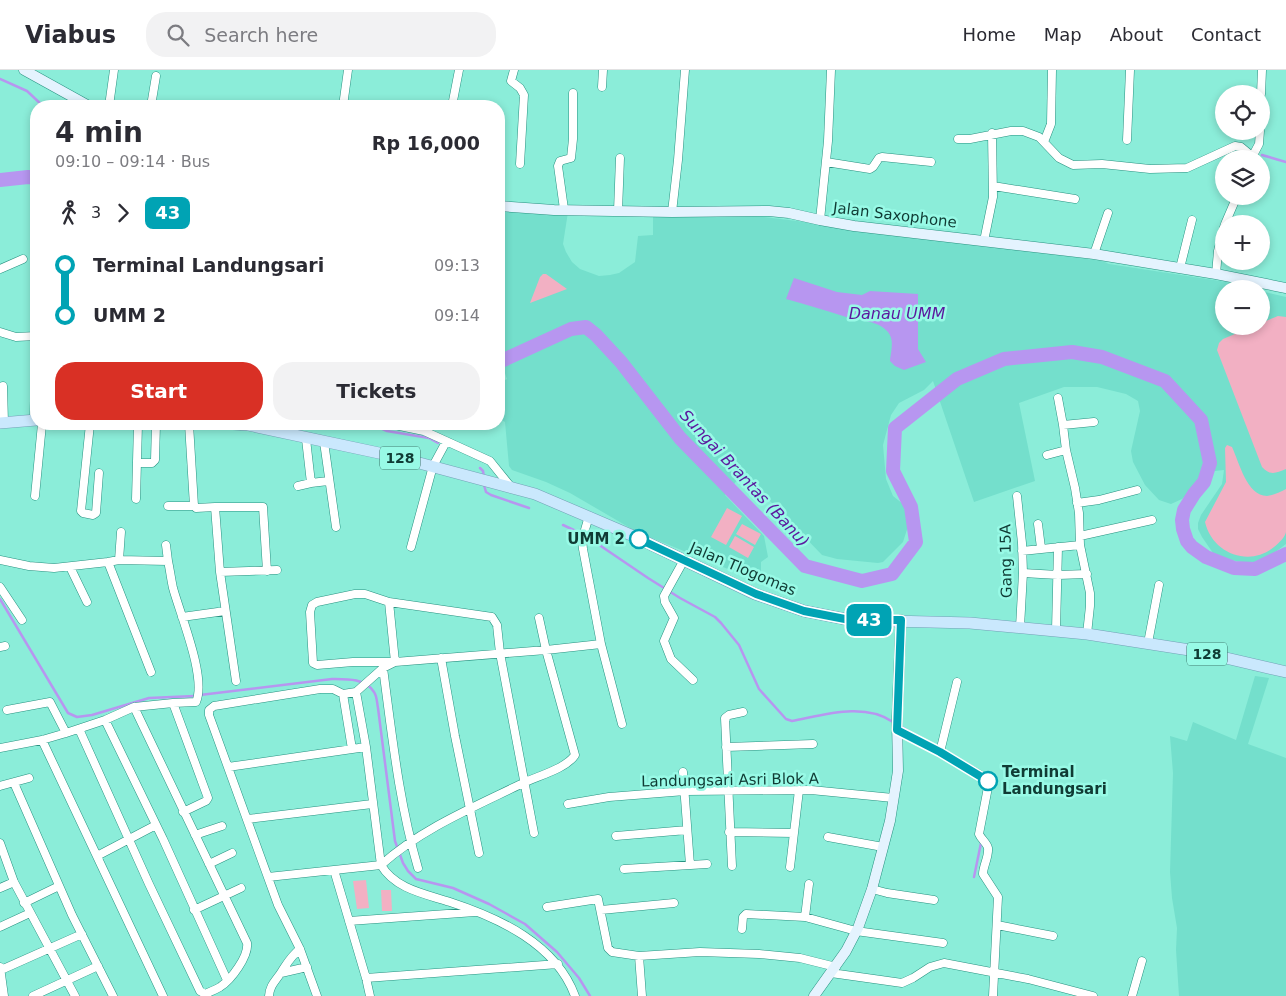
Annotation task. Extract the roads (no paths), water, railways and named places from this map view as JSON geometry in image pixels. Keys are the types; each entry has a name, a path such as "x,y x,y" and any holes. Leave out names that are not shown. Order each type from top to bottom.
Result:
{"main road":[{"path":"24,70 78,100"},
{"name":"Jalan Saxophone","path":"505,206 672,212 769,211 789,213 820,220 1094,254 1216,274 1286,288"},
{"path":"2,423 30,421"},
{"name":"Jalan Tlogomas","path":"269,430 433,466 536,494 589,516 756,594 804,611 850,620 901,620 1056,630 1148,643 1286,672"},
{"path":"814,996 833,970 856,931 872,889 890,821 898,771 897,725 901,620"}],"street":[{"path":"110,100 114,70"},
{"path":"344,100 348,70"},
{"path":"453,100 459,70"},
{"path":"514,70 511,82 520,88 524,95 520,164"},
{"path":"602,87 603,70"},
{"path":"672,212 685,70"},
{"path":"820,220 832,70"},
{"path":"1044,142 1051,124 1052,70"},
{"path":"1127,140 1130,70"},
{"path":"1261,85 1262,70"},
{"path":"152,100 156,76"},
{"path":"564,209 558,166 560,161 571,158 573,93"},
{"path":"958,139 970,139 1011,130 1023,131 1039,137 1059,158 1074,165 1102,164 1150,169 1178,169 1187,168 1215,156"},
{"path":"984,241 993,197 992,134"},
{"path":"1227,150 1235,146 1244,150"},
{"path":"826,162 870,170 879,158 882,157 931,162"},
{"path":"618,210 620,158"},
{"path":"993,186 1076,199"},
{"path":"1094,254 1108,213"},
{"path":"1180,268 1192,220"},
{"path":"0,269 23,259"},
{"path":"1216,270 1216,274"},
{"path":"0,332 16,337 30,336"},
{"path":"2,423 3,386"},
{"path":"1058,398 1066,450 1075,488 1080,545 1087,574 1090,606 1087,634"},
{"path":"1063,425 1094,422"},
{"path":"34,496 38,430"},
{"path":"89,430 81,511 83,513 93,515 96,513 100,473"},
{"path":"136,499 138,430"},
{"path":"137,462 152,463 155,460 156,430"},
{"path":"189,430 194,506"},
{"path":"419,430 490,461 511,486"},
{"path":"306,439 312,483"},
{"path":"324,442 336,527"},
{"path":"411,547 433,466 446,442"},
{"path":"1047,455 1066,450"},
{"path":"298,486 328,481"},
{"path":"1077,503 1099,500 1137,490"},
{"name":"Gang 15A","path":"1016,496 1022,543 1023,573 1020,627"},
{"path":"168,506 194,506 196,508 263,507 267,571"},
{"path":"215,507 220,572 236,681"},
{"path":"589,516 582,540 583,549 601,644 622,724"},
{"path":"1080,536 1152,520"},
{"path":"1038,524 1040,548"},
{"path":"119,560 121,532"},
{"path":"0,748 42,740 66,733 105,720 134,707 197,700 199,690 194,657 173,588 166,545"},
{"path":"1022,551 1080,545"},
{"path":"1056,630 1058,547"},
{"path":"0,560 43,567 70,567 119,560 168,561"},
{"path":"684,560 664,599 674,618 664,638 671,659 693,680"},
{"path":"108,562 151,672"},
{"path":"70,567 87,602"},
{"path":"220,572 277,570"},
{"path":"1023,573 1087,574"},
{"path":"1148,643 1159,585"},
{"path":"0,587 22,620"},
{"path":"534,833 500,653 497,625 492,617 389,602 365,594 355,594 316,602 312,605 310,612 313,662 317,665 352,662 395,662 500,653 546,650 601,644"},
{"path":"389,602 395,662"},
{"path":"182,617 225,611"},
{"path":"268,877 381,865 409,843 470,809 572,760 575,755 539,618"},
{"path":"442,658 479,853"},
{"path":"317,996 300,949 278,905 209,715 211,708 214,706 320,689 333,689 343,694 357,691 383,668 395,662"},
{"path":"383,668 409,843 418,868"},
{"path":"941,750 957,682"},
{"path":"357,691 381,865 390,877 411,889 479,912 512,928 558,964 570,981 575,996"},
{"path":"343,694 352,749"},
{"path":"7,710 50,702 66,733"},
{"path":"173,703 208,798 206,801 183,812"},
{"path":"79,729 201,992 205,994 221,986 227,980 244,958 248,949 225,896 134,707"},
{"path":"732,866 729,832 726,716 743,712"},
{"path":"105,720 156,825 227,980"},
{"path":"897,725 941,750 988,782 979,834 988,850 983,874 998,896 993,996"},
{"path":"42,740 163,996"},
{"path":"726,747 813,744"},
{"path":"228,767 366,747"},
{"path":"684,772 690,865"},
{"path":"0,786 29,778"},
{"path":"14,783 59,886 113,996"},
{"path":"790,867 799,790"},
{"name":"Landungsari Asri Blok A","path":"568,804 610,797 685,791 799,790 893,798"},
{"path":"248,819 372,804"},
{"path":"97,856 156,825"},
{"path":"195,835 222,826"},
{"path":"616,836 687,830"},
{"path":"729,832 794,834"},
{"path":"828,837 883,847"},
{"path":"0,843 24,903 75,996"},
{"path":"209,864 232,853"},
{"path":"624,869 707,864"},
{"path":"334,870 370,996"},
{"path":"0,888 14,882"},
{"path":"805,917 809,884"},
{"path":"24,903 59,886"},
{"path":"194,910 241,888"},
{"path":"872,889 887,894 934,900"},
{"path":"547,907 599,900 610,951 639,956 672,953 759,954 800,958 833,970 902,983 930,967 944,963 993,974 1028,979 1093,996"},
{"path":"601,910 674,903"},
{"path":"349,921 479,912"},
{"path":"0,927 30,913"},
{"path":"742,929 743,917 746,914 805,917 856,931 943,943"},
{"path":"997,925 1053,936"},
{"path":"4,996 1,969 82,934"},
{"path":"269,996 272,983 281,973 291,956 300,949"},
{"path":"639,956 642,996"},
{"path":"1132,996 1142,961"},
{"path":"366,978 558,964"},
{"path":"33,996 98,966"},
{"path":"281,973 307,968"}],"water":[{"name":"Danau UMM","path":"794,278 837,292 862,295 870,291 918,294 918,349 926,362 904,370 895,366 890,361 891,338 883,327 872,322 843,316 786,299"}],"waterway":[{"path":"0,79 27,91 37,100"},
{"path":"1270,157 1286,162"},
{"name":"Sungai Brantas (Banu)","path":"0,180 30,177"},
{"name":"Sungai Brantas (Banu)","path":"505,359 571,329 586,327 621,362 680,438 805,566 862,581 892,574 916,542 911,507 893,471 895,428 957,379 1004,359 1072,352 1102,357 1165,381 1201,420 1210,463 1204,482 1184,510 1183,529 1187,541 1192,547 1206,557 1234,568 1255,569 1286,554"},
{"path":"385,430 429,438 438,443"},
{"path":"480,468 483,471 484,477"},
{"path":"484,485 486,492 491,495 529,508"},
{"path":"563,525 578,532"},
{"path":"589,538 648,578 715,617 739,645 759,689 786,719 792,721 830,713 857,711 882,716 893,722"},
{"path":"0,599 68,713 77,717 92,715 149,698 195,696"},
{"path":"200,695 332,679 355,680 370,687 377,700 395,841 408,871 416,879 453,888 489,904 525,924 557,952 579,978 590,996"},
{"path":"900,726 910,732"},
{"path":"974,877 981,843"}],"place":[{"name":"UMM 2","path":"639,539"},
{"name":"Terminal Landungsari","path":"988,781"}]}
